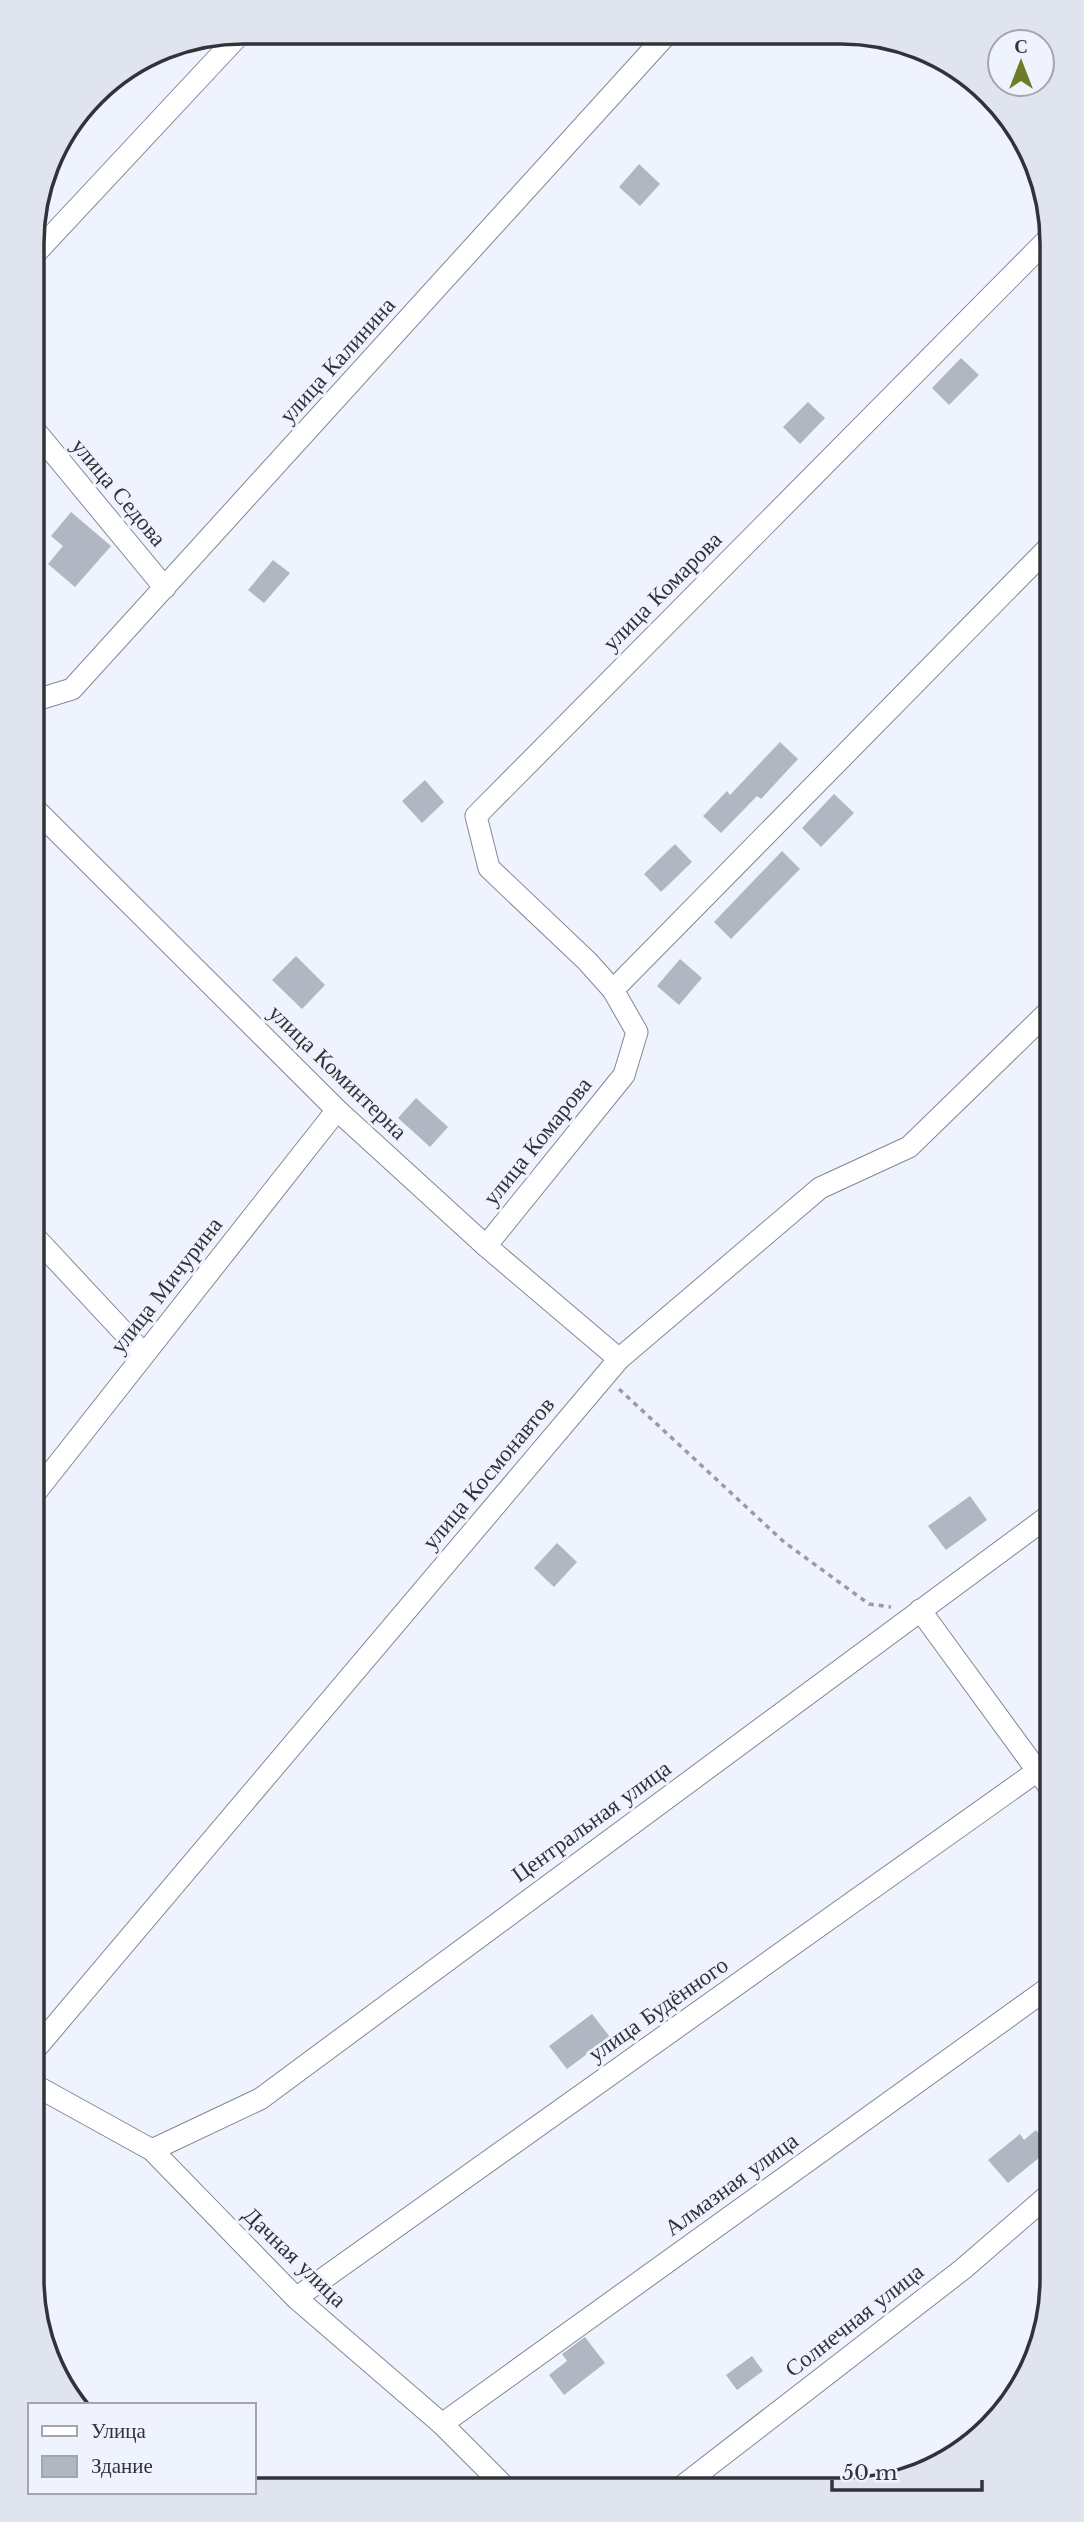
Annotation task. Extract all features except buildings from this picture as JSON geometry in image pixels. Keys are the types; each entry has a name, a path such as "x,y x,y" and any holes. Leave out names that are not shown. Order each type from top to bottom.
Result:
{"street":[{"path":"44,244 230,44"},
{"name":"улица Калинина","path":"44,698 72,689 658,44"},
{"name":"улица Комарова","path":"486,1246 624,1075 637,1032 613,990 587,961 489,868 476,816 1040,247"},
{"name":"улица Седова","path":"44,441 165,589"},
{"path":"613,990 1040,555"},
{"name":"улица Коминтерна","path":"44,818 337,1110 486,1246 618,1359"},
{"name":"улица Космонавтов","path":"44,2039 618,1359 820,1188 909,1147 1040,1020"},
{"name":"улица Мичурина","path":"44,1482 337,1110"},
{"path":"44,1247 144,1354"},
{"name":"Центральная улица","path":"152,2150 260,2099 1040,1522"},
{"path":"920,1610 1040,1766"},
{"name":"улица Будённого","path":"296,2298 1040,1778"},
{"name":"Алмазная улица","path":"442,2424 1040,1994"},
{"name":"Дачная улица","path":"44,2090 152,2150 296,2298 442,2424 496,2478"},
{"name":"Солнечная улица","path":"693,2478 963,2269 1040,2202"}],"path":[{"path":"604,1376 784,1542 869,1604 920,1610"}]}
